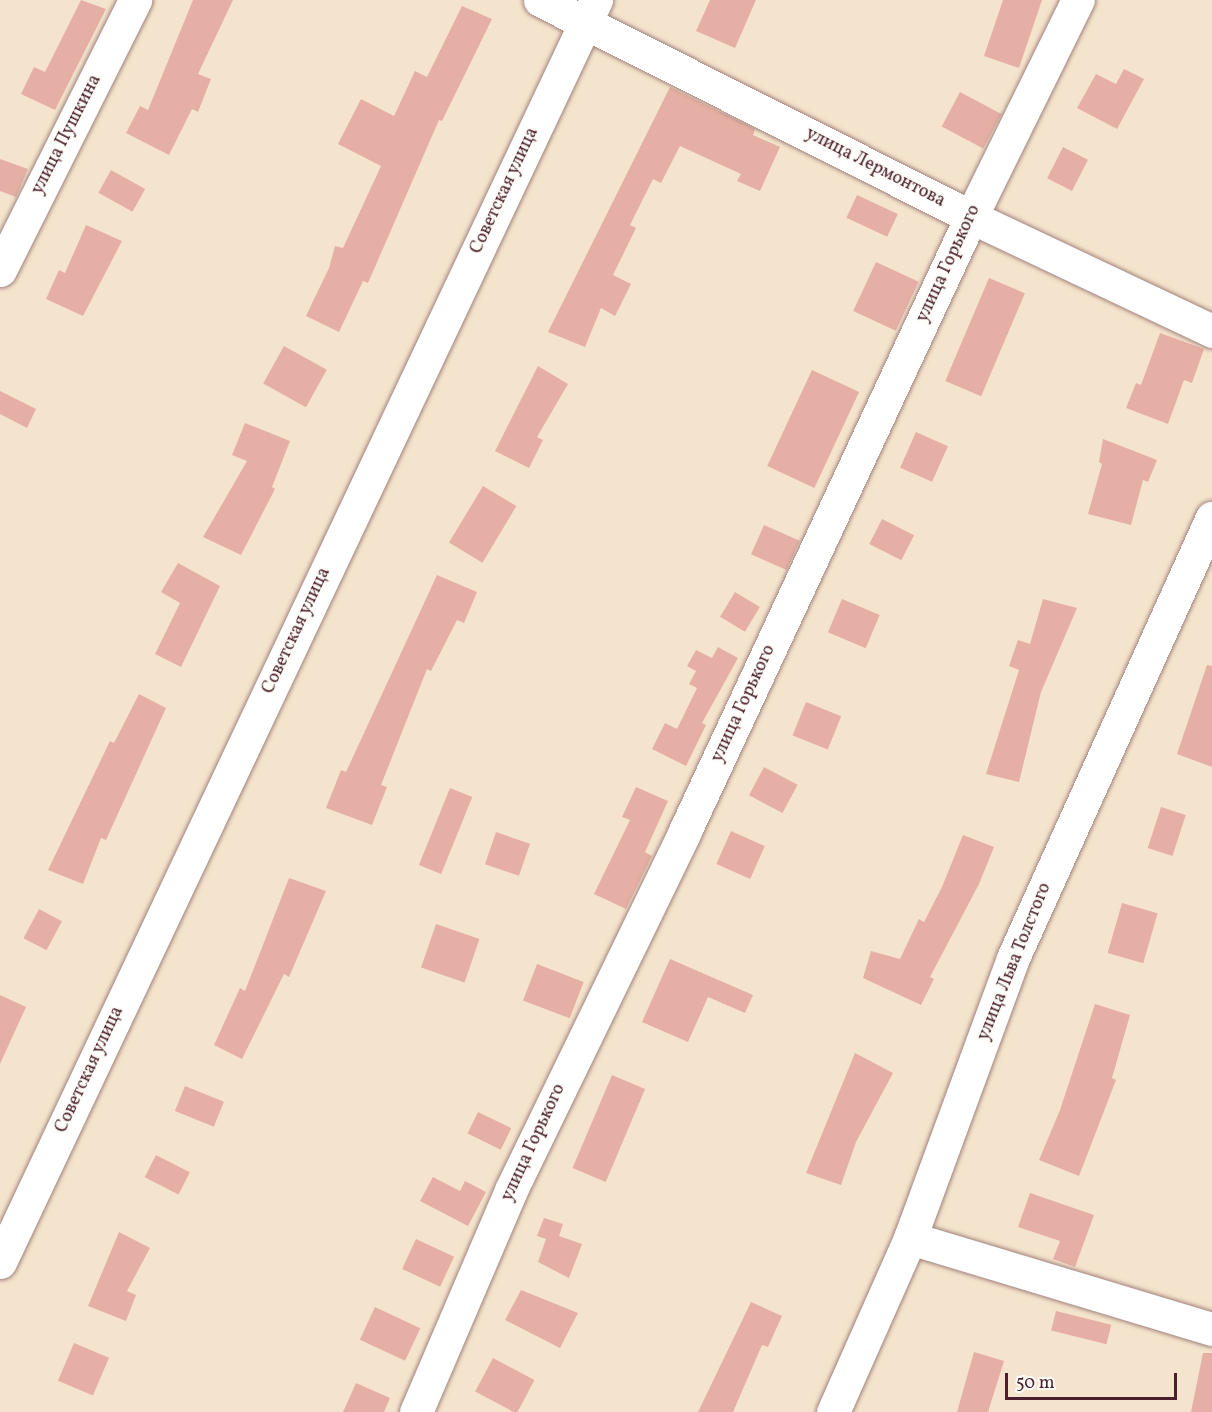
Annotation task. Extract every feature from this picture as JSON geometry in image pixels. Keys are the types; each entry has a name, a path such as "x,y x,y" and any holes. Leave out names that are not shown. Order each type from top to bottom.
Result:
{"street":[{"name":"улица Пушкина","path":"0,270 135,0"},
{"name":"улица Лермонтова","path":"540,0 590,11 970,217 1212,331"},
{"name":"улица Горького","path":"416,1412 511,1190 684,833 970,217 1078,0"},
{"name":"Советская улица","path":"0,1262 590,11"},
{"name":"улица Льва Толстого","path":"832,1412 910,1238 1013,958 1208,536"},
{"path":"910,1238 1212,1329"}],"building":[{"path":"81,0 106,9 55,110 21,94 34,67 45,72"},
{"path":"193,0 233,0 198,74 211,79 198,112 192,109 169,155 126,133 140,106 148,110"},
{"path":"710,0 756,0 735,48 696,31"},
{"path":"1003,0 1042,0 1019,68 984,56"},
{"path":"462,6 492,19 442,121 439,120 368,283 363,281 339,332 306,316 329,268 335,246 343,248 381,166 338,144 361,99 394,116 415,71 427,77"},
{"path":"1124,69 1144,79 1117,129 1077,108 1096,74 1116,84"},
{"path":"670,87 755,129 753,135 780,147 760,191 737,181 741,174 680,146 661,183 653,179 630,225 636,228 613,275 631,284 615,316 601,308 585,347 548,332"},
{"path":"960,92 1001,114 983,149 942,126"},
{"path":"1063,147 1088,160 1072,191 1047,178"},
{"path":"0,159 28,169 16,197 0,191"},
{"path":"111,170 145,189 133,212 98,193"},
{"path":"857,195 898,214 887,237 846,218"},
{"path":"86,225 122,241 83,316 46,299 59,270 65,273"},
{"path":"876,262 919,282 896,331 853,311"},
{"path":"989,278 1025,293 981,396 945,381"},
{"path":"1160,333 1204,349 1192,383 1184,380 1168,424 1126,408 1136,383 1141,385"},
{"path":"284,346 327,370 306,407 263,384"},
{"path":"538,366 568,384 537,437 543,440 529,468 495,451"},
{"path":"812,370 859,392 814,488 767,466"},
{"path":"0,391 36,409 27,428 0,414"},
{"path":"245,423 290,441 272,487 275,489 241,555 203,537 247,461 232,455"},
{"path":"916,432 948,446 932,482 900,468"},
{"path":"1103,439 1157,460 1148,482 1143,480 1131,525 1088,514 1102,464 1099,462"},
{"path":"483,486 516,506 482,563 449,543"},
{"path":"882,519 914,535 901,560 869,544"},
{"path":"764,525 800,541 787,570 751,554"},
{"path":"178,563 220,586 181,667 155,654 180,603 161,592"},
{"path":"437,575 477,592 464,623 457,620 431,671 427,669 381,785 387,787 372,825 326,808 341,770 346,772"},
{"path":"735,592 760,607 745,632 720,617"},
{"path":"842,599 880,615 866,648 828,632"},
{"path":"1043,599 1077,608 1041,692 1019,782 986,774 1019,670 1009,666 1018,640 1030,644"},
{"path":"718,647 738,658 702,723 706,725 686,766 652,749 665,723 677,729 697,688 689,684 696,671 687,666 696,650 712,658"},
{"path":"1207,665 1212,666 1212,767 1177,754"},
{"path":"139,694 166,708 106,840 101,838 83,884 48,870 110,741 114,743"},
{"path":"806,702 841,716 828,750 793,735"},
{"path":"764,767 798,785 783,813 749,795"},
{"path":"636,787 668,801 645,852 652,856 626,909 594,894 630,820 622,817"},
{"path":"450,788 472,797 441,874 419,865"},
{"path":"1161,807 1186,815 1172,856 1148,848"},
{"path":"731,831 765,846 750,879 716,864"},
{"path":"496,832 530,844 519,876 485,864"},
{"path":"963,835 994,847 979,884 930,977 934,979 921,1005 863,978 871,951 900,959 919,919 924,922 942,887"},
{"path":"289,878 326,891 289,977 284,974 242,1059 214,1045 240,988 245,991"},
{"path":"1122,903 1158,913 1143,963 1108,953"},
{"path":"39,909 62,921 46,950 24,938"},
{"path":"436,924 479,939 465,982 421,967"},
{"path":"670,959 753,995 745,1013 708,997 688,1042 642,1022"},
{"path":"537,964 584,982 570,1018 523,1000"},
{"path":"0,995 26,1007 0,1064"},
{"path":"1095,1004 1130,1015 1112,1078 1116,1080 1079,1176 1039,1160 1060,1110"},
{"path":"855,1053 893,1073 856,1142 841,1185 806,1173"},
{"path":"612,1075 645,1089 606,1182 573,1168"},
{"path":"185,1086 224,1102 214,1127 175,1111"},
{"path":"478,1112 511,1128 501,1150 467,1134"},
{"path":"156,1155 190,1172 179,1195 145,1177"},
{"path":"433,1177 460,1191 465,1181 486,1192 468,1226 420,1201"},
{"path":"1030,1193 1094,1215 1075,1267 1053,1259 1060,1241 1018,1227"},
{"path":"544,1218 563,1224 559,1236 582,1244 569,1278 538,1262 546,1239 537,1236"},
{"path":"119,1232 150,1248 127,1291 136,1295 126,1321 88,1306"},
{"path":"416,1239 454,1257 440,1287 402,1269"},
{"path":"521,1290 578,1313 560,1348 505,1320"},
{"path":"751,1302 782,1316 768,1347 762,1345 733,1412 698,1412"},
{"path":"375,1307 420,1328 405,1361 360,1340"},
{"path":"1056,1311 1111,1325 1106,1344 1051,1330"},
{"path":"74,1343 109,1358 93,1396 58,1381"},
{"path":"974,1352 1004,1361 988,1412 957,1412"},
{"path":"1203,1353 1212,1353 1212,1412 1191,1412"},
{"path":"493,1358 534,1380 518,1412 475,1392"},
{"path":"356,1383 390,1398 384,1412 343,1412"}]}
